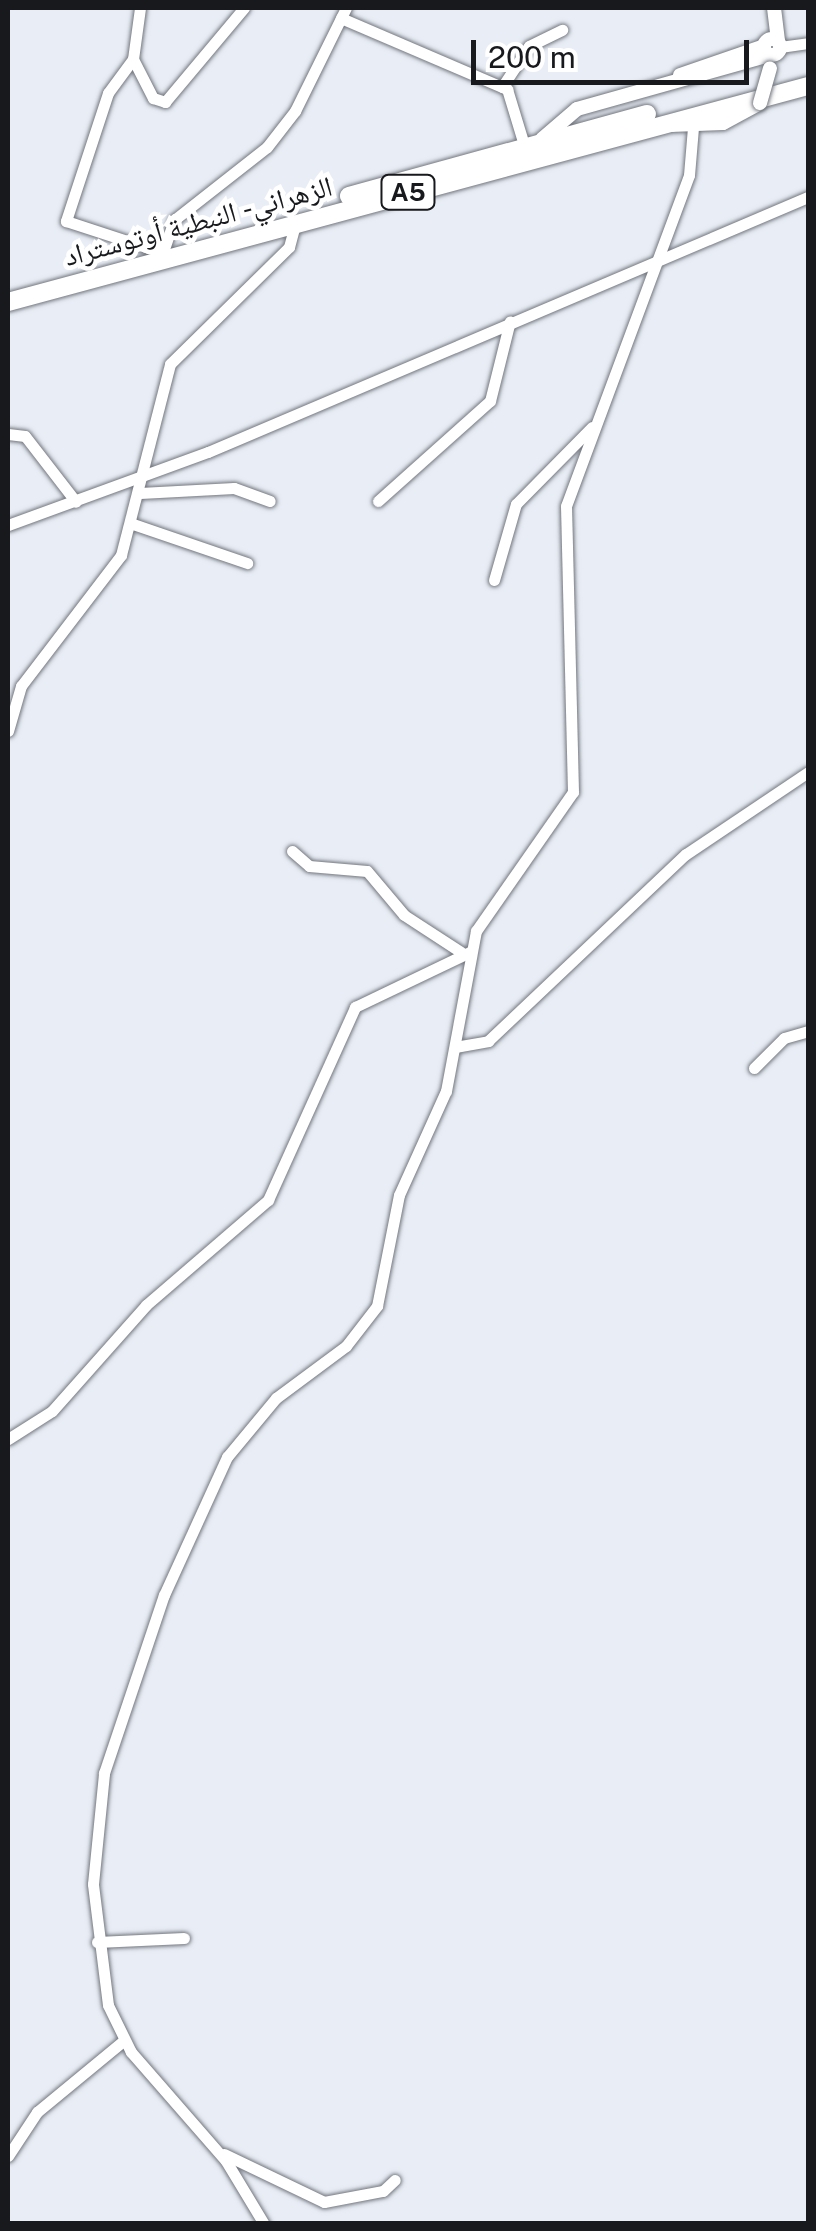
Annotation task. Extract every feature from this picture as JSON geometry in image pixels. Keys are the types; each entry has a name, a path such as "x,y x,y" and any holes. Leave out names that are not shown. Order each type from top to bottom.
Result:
{"highway":[{"name":"الزهراني - النبطية أوتوستراد","path":"210,242 533,142 808,77"},
{"name":"الزهراني - النبطية أوتوستراد","path":"8,291 169,250 294,224 660,122 694,121 808,86"},
{"name":"الزهراني - النبطية أوتوستراد","path":"8,302 169,250"}],"main road":[{"path":"694,121 749,115 760,103 772,50 772,8"},
{"path":"533,142 567,113 772,50"}],"street":[{"path":"140,8 133,59 108,92 66,222 169,250 174,220 268,146 344,12 502,87 533,142"},
{"path":"133,59 153,98 165,102 244,8"},
{"path":"502,87 529,46 562,30"},
{"path":"772,50 808,43"},
{"path":"264,2224 220,2153 123,2041 97,1942 104,1773 164,1595 238,1442 377,1306 393,1213 440,1109 454,1047 466,952 483,918 575,786 564,524 592,427 658,260 694,121"},
{"path":"8,524 144,475 808,198"},
{"path":"8,731 21,686 110,576 140,493 170,364 289,246 294,224"},
{"path":"378,501 490,401 510,321"},
{"path":"494,580 514,508 592,427"},
{"path":"8,434 26,436 76,502"},
{"path":"140,493 234,488 270,501"},
{"path":"130,523 248,564"},
{"path":"454,1047 488,1042 686,854 808,772"},
{"path":"292,851 309,866 367,871 404,915 466,952"},
{"path":"8,1439 62,1401 146,1306 268,1200 355,1007 466,952"},
{"path":"754,1068 784,1038 808,1030"},
{"path":"97,1942 184,1938"},
{"path":"8,2156 37,2112 123,2041"},
{"path":"220,2153 324,2202 382,2191 395,2180"}]}
